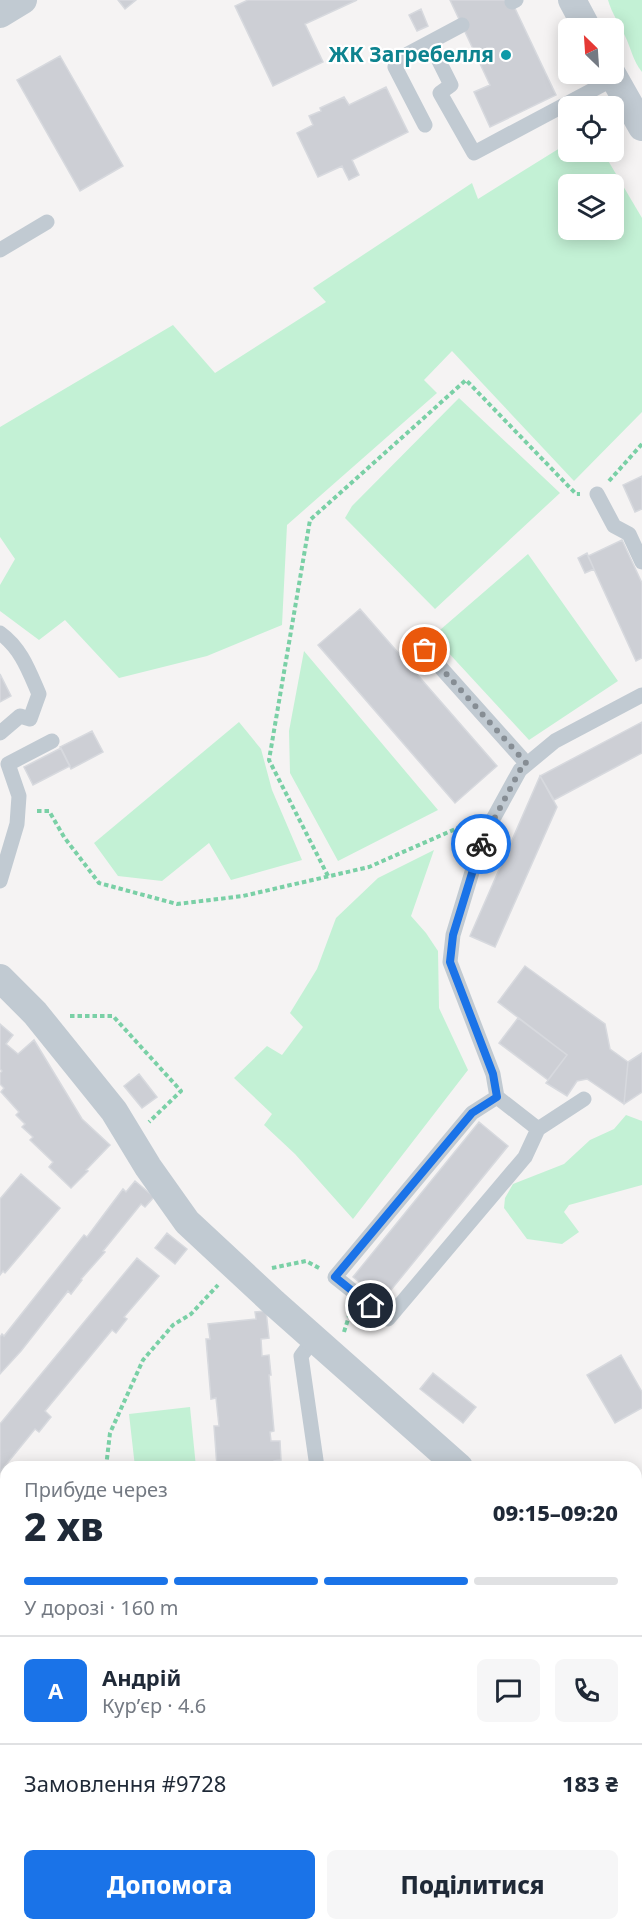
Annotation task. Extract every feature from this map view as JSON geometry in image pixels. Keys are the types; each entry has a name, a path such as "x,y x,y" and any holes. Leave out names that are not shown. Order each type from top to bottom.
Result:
{"street":[{"path":"0,14 23,0"},
{"path":"572,0 582,18"},
{"path":"618,84 642,127"},
{"path":"0,978 35,1013 114,1111 148,1167 187,1222 314,1339 452,1461"}],"lane":[{"path":"424,125 395,66 402,57 462,26"},
{"path":"439,61 451,85 440,93 474,153 599,84"},
{"path":"0,250 47,222"},
{"path":"597,494 614,526 628,534 642,562"},
{"path":"0,633 11,641 24,659 39,694 30,719 20,716 0,733"},
{"path":"425,650 527,764"},
{"path":"538,1129 497,1097 493,1074 450,962 453,935 482,839 520,770 555,741 642,695"},
{"path":"0,881 17,824 20,796 8,764 52,741"},
{"path":"497,1097 472,1113 335,1277 387,1319 525,1157 538,1129 584,1099"},
{"path":"314,1339 301,1356 316,1461"}],"path":[{"path":"328,876 269,760 310,520 466,380 576,494 597,494 642,444"},
{"path":"18,809 49,812 64,837 99,883 177,904 243,896 369,867 497,811"},
{"path":"47,1028 62,1016 113,1016 180,1091 132,1139"},
{"path":"107,1461 110,1433 143,1360 173,1325 244,1275 306,1261 335,1277"},
{"path":"337,1359 355,1293"}],"green space":[{"path":"608,0 642,0 642,72 624,35 624,18 616,18"},
{"path":"558,149 558,162 609,162 616,174 558,174 558,240 624,240 624,188 642,218 642,412 574,481 452,351 424,380 437,393 287,525 282,625 207,656 119,678 65,620 39,640 0,611 0,585 15,559 0,537 0,427 173,325 215,373 326,302 313,288 472,183 478,199"},
{"path":"459,398 560,493 435,609 345,518 352,506"},
{"path":"528,554 618,681 529,740 433,636"},
{"path":"304,651 438,810 338,861 290,773 289,731"},
{"path":"239,722 261,749 272,790 302,860 231,880 209,843 162,881 118,876 94,843"},
{"path":"434,850 411,916 438,951 439,1008 468,1070 353,1219 295,1154 264,1125 272,1114 234,1078 267,1046 282,1055 303,1027 290,1013 317,969 336,918 378,878"},
{"path":"626,1115 642,1121 642,1185 569,1205 564,1212 579,1232 562,1244 527,1239 504,1208 505,1198 513,1184 564,1164 590,1140 614,1129"},
{"path":"190,1407 195,1461 134,1461 129,1414"}],"building":[{"path":"118,0 136,0 125,9"},
{"name":"ЖК Загребелля","path":"248,0 357,0 305,24 323,62 273,86 235,6"},
{"name":"ЖК Загребелля","path":"450,0 511,0 556,95 490,127 474,92 490,85"},
{"path":"421,9 428,26 417,31 409,15"},
{"path":"60,56 123,166 80,191 17,80"},
{"path":"386,87 408,132 352,160 359,175 349,180 342,166 318,177 297,133 313,125 309,116 344,97 349,105"},
{"path":"642,476 642,509 635,512 623,485"},
{"path":"622,540 642,583 642,658 636,661 588,556"},
{"path":"587,553 594,569 585,573 578,558"},
{"path":"360,609 497,766 455,803 318,645"},
{"path":"0,674 11,696 0,702"},
{"path":"642,722 642,753 554,800 540,776"},
{"path":"92,731 103,752 71,769 60,747"},
{"path":"61,748 70,766 33,785 24,767"},
{"path":"540,776 557,807 495,947 470,936"},
{"path":"525,966 605,1024 610,1049 628,1062 624,1104 587,1079 577,1081 567,1096 546,1083 567,1055 498,1002"},
{"path":"518,1018 567,1055 548,1080 499,1043"},
{"path":"0,1024 13,1035 6,1044 18,1054 34,1040 82,1119 110,1145 71,1188 49,1167 53,1162 30,1140 33,1137 22,1127 25,1124 16,1115 19,1112 1,1092 4,1088 0,1084 2,1071 0,1069"},
{"path":"642,1053 642,1092 624,1104 628,1062"},
{"path":"139,1074 157,1097 142,1108 124,1086"},
{"path":"479,1122 508,1146 382,1301 353,1277"},
{"path":"21,1174 60,1208 5,1273 3,1271 0,1275 0,1199"},
{"path":"135,1181 154,1197 145,1207 141,1204 71,1294 68,1291 0,1374 0,1337 2,1334 4,1336 84,1235 87,1237 123,1189 126,1192"},
{"path":"167,1233 187,1249 175,1264 155,1248"},
{"path":"137,1258 159,1276 124,1317 127,1319 116,1333 112,1330 45,1411 51,1417 39,1432 35,1429 9,1461 0,1461 0,1424"},
{"path":"266,1311 269,1338 261,1339 262,1356 269,1355 274,1431 270,1432 271,1441 280,1441 281,1460 217,1461 214,1426 219,1426 216,1398 211,1399 206,1339 210,1339 208,1324 256,1319 255,1312"},
{"path":"621,1355 642,1392 642,1408 615,1423 587,1375"},
{"path":"433,1373 476,1407 463,1423 420,1389"}],"way so far":[{"path":"425,650 527,764 520,770 481,844"}],"place":[{"name":"ЖК Загребелля","path":"506,55"}],"route":[{"path":"371,1306 335,1277 472,1113 497,1097 493,1074 450,962 453,935 481,844"}]}
